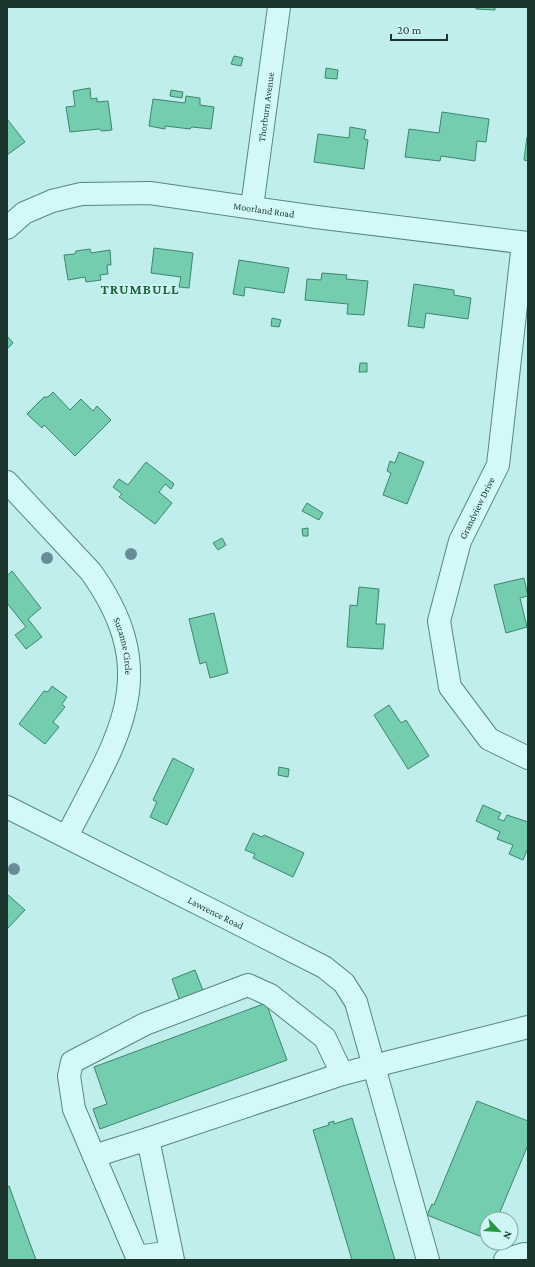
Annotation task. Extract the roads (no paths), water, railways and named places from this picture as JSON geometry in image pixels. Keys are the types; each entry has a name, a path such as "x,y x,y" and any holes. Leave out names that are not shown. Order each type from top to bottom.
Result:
{"street":[{"name":"Thorburn Avenue","path":"252,207 279,7"},
{"name":"Moorland Road","path":"7,228 24,213 52,201 81,194 150,193 526,243"},
{"name":"Grandview Drive","path":"526,243 498,465 460,541 439,621 450,687 489,739 528,758"},
{"name":"Suzanne Circle","path":"7,482 98,582 119,623 128,655 130,690 119,732 67,836"},
{"name":"Lawrence Road","path":"7,807 67,836 334,974 350,992 356,1002 428,1260"},
{"path":"148,1139 172,1256 137,1257 74,1109 69,1076 72,1062 145,1024 248,985 270,995 325,1038 342,1074"},
{"path":"94,1156 342,1074 528,1027"}],"district":[{"name":"TRUMBULL","path":"140,289"}]}
